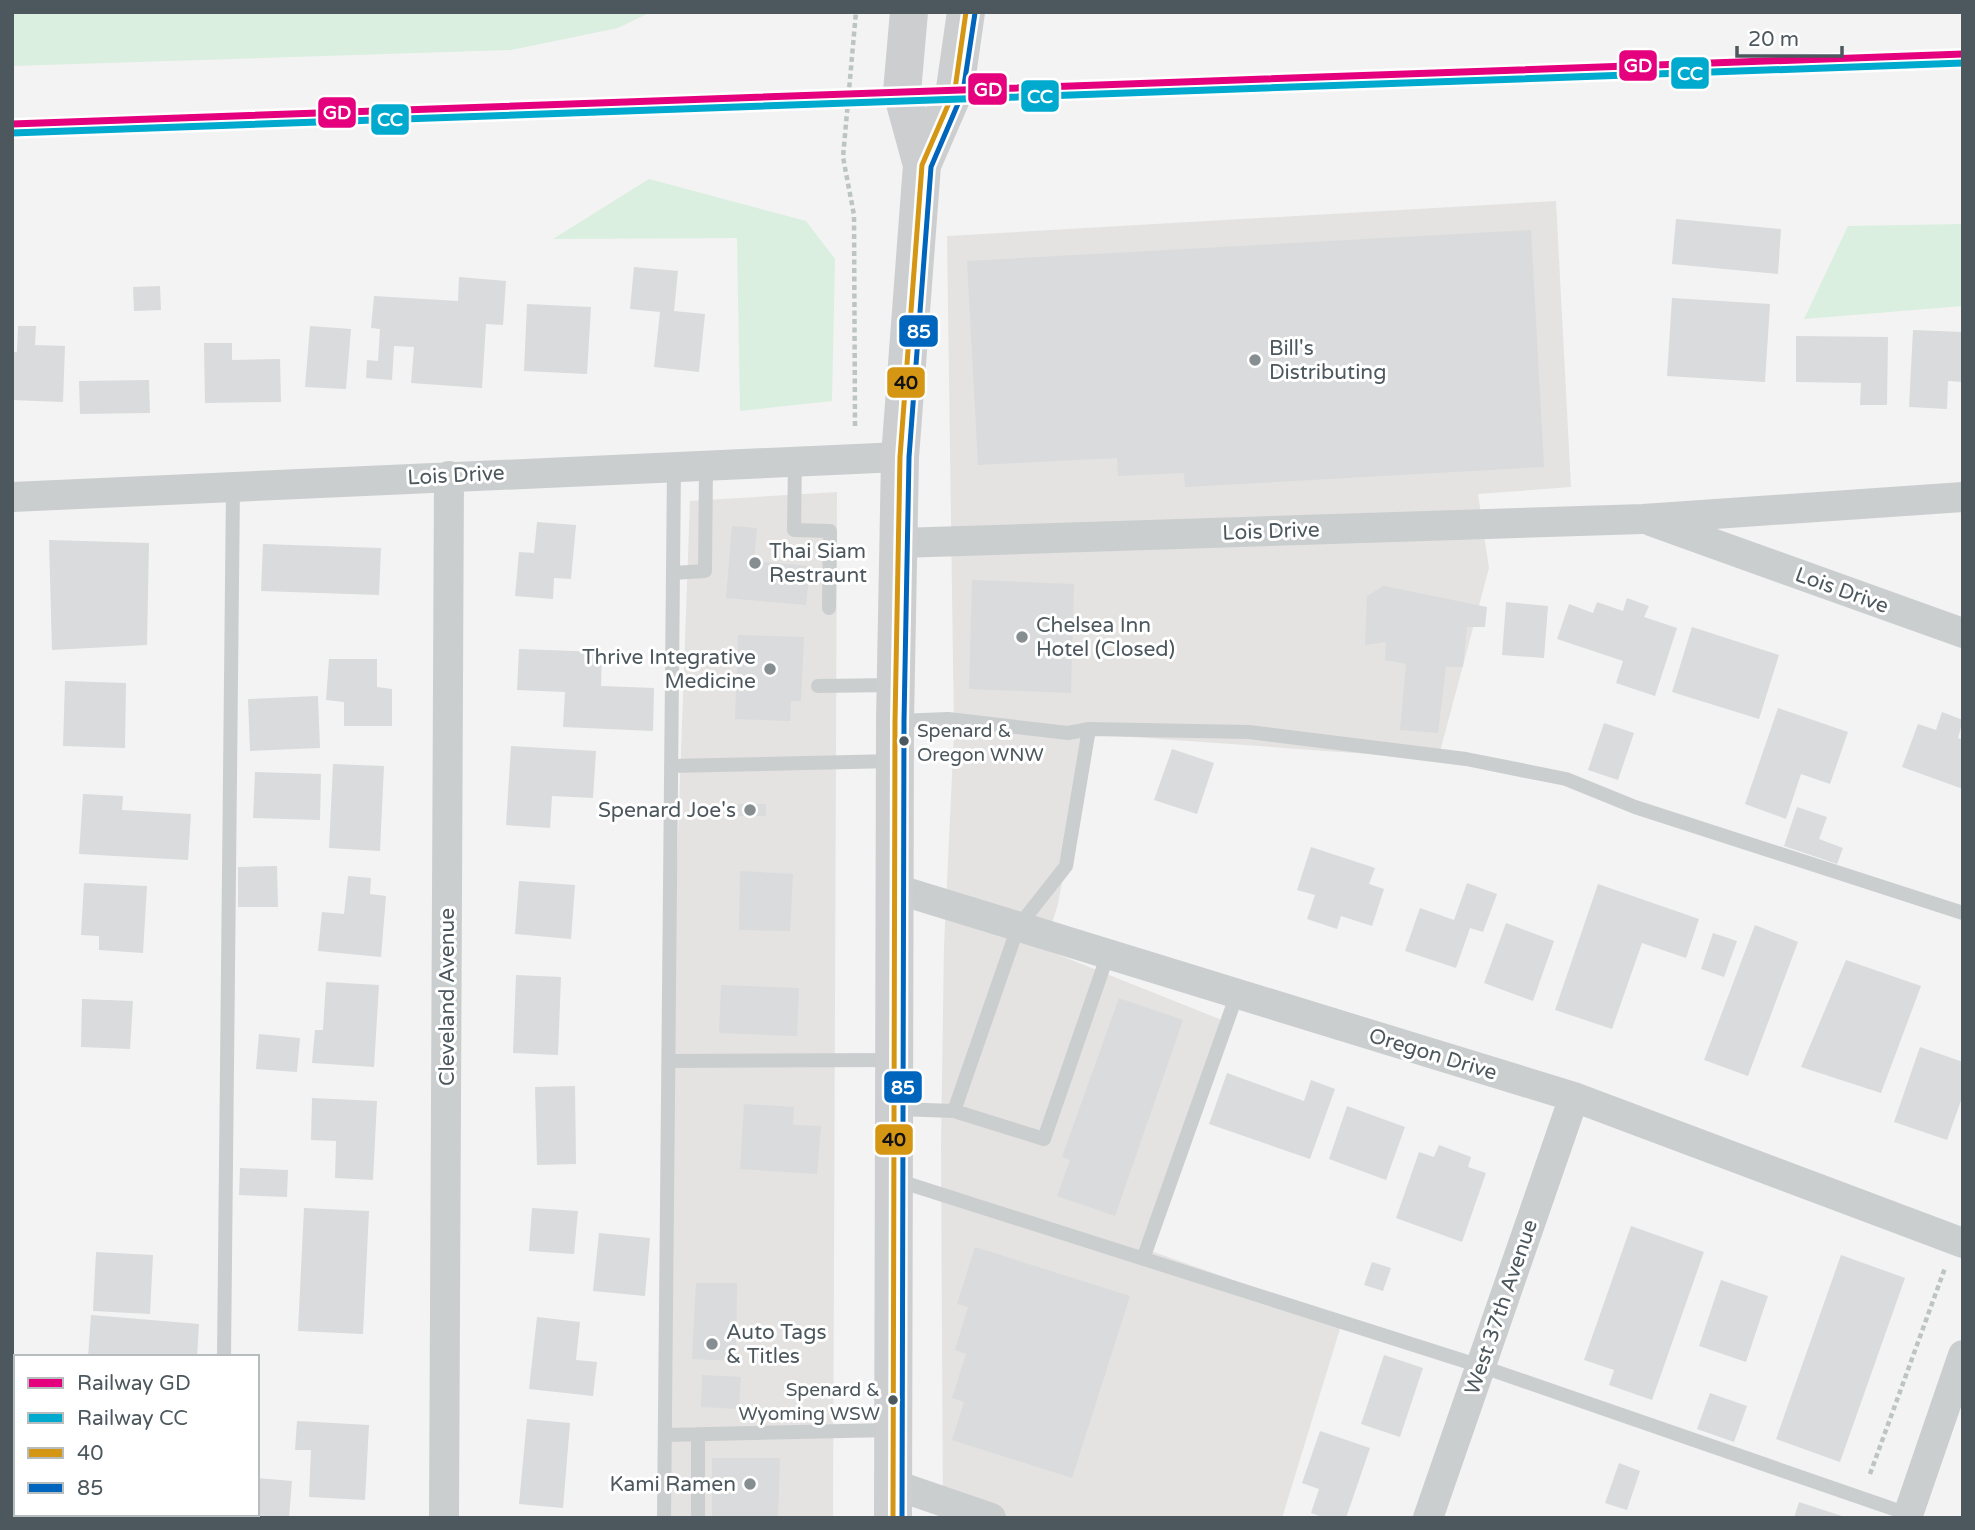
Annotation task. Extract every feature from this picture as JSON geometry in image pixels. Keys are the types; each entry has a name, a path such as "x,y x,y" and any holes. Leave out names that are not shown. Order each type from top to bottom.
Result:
{"main road":[{"path":"909,12 902,92 922,165"},
{"path":"894,1502 895,703 900,457 922,165 955,89 966,12"}],"street":[{"name":"Lois Drive","path":"12,496 900,457"},
{"name":"Cleveland Avenue","path":"444,1518 449,475"},
{"name":"Lois Drive","path":"898,543 1643,519 1963,497"},
{"name":"Lois Drive","path":"1643,519 1963,633"},
{"name":"Oregon Drive","path":"896,889 1574,1097 1959,1242"},
{"name":"West 37th Avenue","path":"1427,1518 1574,1097"},
{"path":"1907,1516 1963,1355"},
{"path":"894,1502 991,1518"}],"lane":[{"path":"795,461 794,530 830,531 829,608"},
{"path":"673,573 705,571 706,465"},
{"path":"664,1518 674,466"},
{"path":"224,1355 233,486"},
{"path":"818,686 895,703 948,719 1068,733 1089,729 1248,732 1466,759 1566,779 1662,816 1963,913"},
{"path":"954,1111 1018,927 1066,866 1089,729"},
{"path":"671,766 895,761"},
{"path":"895,1109 954,1111 1044,1139 1108,954"},
{"path":"1143,1259 1237,994"},
{"path":"669,1061 895,1059"},
{"path":"895,1180 1480,1366 1907,1516"},
{"path":"665,1435 895,1430"},
{"path":"698,1434 698,1518"}],"path":[{"path":"854,459 857,341 853,304 854,215 844,157 856,12"},
{"path":"1862,1498 1959,1242"}],"shaded area":[{"path":"1556,201 1571,487 1478,494 1489,568 1438,759 1090,734 1058,904 1044,949 1232,1024 1151,1251 1343,1319 1282,1518 943,1518 941,1146 944,946 954,733 947,236"},
{"path":"837,492 833,1518 667,1518 676,892 690,501"}],"green space":[{"path":"12,12 651,12 618,28 511,50 12,66"},
{"path":"649,179 806,221 835,259 832,401 740,411 737,238 553,239"},
{"path":"1963,224 1963,306 1804,319 1848,226"}],"building":[{"path":"1676,219 1781,229 1778,274 1672,264"},
{"name":"Bill's Distributing","path":"1531,230 1544,467 1185,487 1184,473 1118,476 1117,458 978,465 967,261"},
{"path":"634,267 678,271 674,311 705,314 699,372 654,367 660,312 630,309"},
{"path":"459,277 506,281 503,325 486,324 482,388 411,383 414,347 394,346 392,380 366,378 367,360 378,361 380,329 371,328 374,296 458,301"},
{"path":"160,286 161,310 134,311 133,287"},
{"path":"1672,298 1770,304 1765,382 1667,376"},
{"path":"527,304 591,307 587,374 524,371"},
{"path":"18,326 36,326 35,345 65,346 63,402 12,400 12,352 17,352"},
{"path":"310,326 351,329 346,389 305,387"},
{"path":"1913,330 1963,332 1963,382 1948,381 1947,409 1909,407"},
{"path":"1796,336 1888,337 1887,405 1860,405 1861,383 1796,382"},
{"path":"204,343 232,343 232,360 280,359 281,402 205,403"},
{"path":"149,380 150,413 80,414 79,381"},
{"path":"537,522 576,525 571,579 554,578 553,599 515,596 519,552 534,553"},
{"name":"Thai Siam Restraunt","path":"732,526 757,528 754,561 810,566 806,605 726,598"},
{"path":"49,540 149,543 147,645 52,650"},
{"path":"263,544 381,548 379,595 261,591"},
{"name":"Chelsea Inn Hotel (Closed)","path":"972,580 1074,584 1071,693 969,689"},
{"path":"1384,586 1487,607 1485,627 1467,627 1463,667 1446,667 1438,733 1400,730 1406,664 1385,660 1386,642 1365,645 1367,596"},
{"path":"1627,598 1649,606 1644,617 1677,628 1655,696 1616,683 1623,661 1557,639 1569,604 1593,613 1597,602 1623,611"},
{"path":"1506,602 1548,606 1544,658 1502,655"},
{"path":"1692,627 1779,655 1759,719 1672,692"},
{"name":"Thrive Integrative Medicine","path":"738,635 804,637 801,701 791,701 790,721 735,719"},
{"path":"519,649 602,652 601,686 654,688 653,731 563,727 565,692 517,690"},
{"path":"329,659 377,659 377,687 392,689 392,726 344,726 344,702 326,700"},
{"path":"65,681 126,683 125,748 63,746"},
{"path":"318,696 320,748 250,751 248,699"},
{"path":"1778,708 1848,732 1830,784 1801,774 1786,819 1745,804"},
{"path":"1942,712 1963,720 1958,738 1963,740 1963,789 1902,767 1918,724 1936,730"},
{"path":"1604,723 1634,733 1618,780 1588,770"},
{"path":"511,746 596,751 593,798 552,796 550,828 506,825"},
{"path":"1172,749 1214,763 1197,814 1154,800"},
{"path":"333,764 384,766 380,851 329,848"},
{"path":"255,772 321,774 320,820 253,818"},
{"path":"83,794 123,796 122,810 191,814 188,860 79,854"},
{"name":"Spenard Joe's","path":"735,804 766,804 766,816 735,816"},
{"path":"1797,807 1827,817 1819,839 1843,848 1837,864 1784,846"},
{"path":"1311,847 1375,868 1369,884 1384,889 1372,926 1341,916 1337,929 1307,919 1315,895 1297,890"},
{"path":"277,866 278,907 238,907 238,867"},
{"path":"740,871 793,874 790,931 739,930"},
{"path":"348,876 371,878 370,894 386,896 381,957 318,951 322,912 344,914"},
{"path":"519,881 575,885 571,939 515,934"},
{"path":"84,883 147,886 143,953 99,950 99,936 81,935"},
{"path":"1467,883 1497,894 1483,932 1470,928 1456,968 1405,951 1420,908 1454,920"},
{"path":"1598,884 1699,919 1686,958 1642,943 1612,1029 1555,1010"},
{"path":"1506,923 1554,941 1533,1001 1484,983"},
{"path":"1755,925 1798,942 1748,1076 1704,1060"},
{"path":"1713,933 1737,941 1724,977 1701,969"},
{"path":"1846,960 1921,986 1881,1093 1801,1067"},
{"path":"516,975 561,977 558,1055 513,1053"},
{"path":"326,982 379,985 374,1067 312,1063 315,1030 323,1030"},
{"path":"721,985 799,988 797,1036 719,1033"},
{"path":"1119,998 1183,1020 1115,1216 1057,1196 1070,1160 1062,1157"},
{"path":"82,999 133,1001 130,1049 81,1047"},
{"path":"259,1034 300,1038 297,1072 256,1069"},
{"path":"1920,1047 1963,1062 1963,1095 1947,1140 1894,1122"},
{"path":"1227,1073 1304,1101 1311,1080 1335,1089 1310,1159 1209,1124"},
{"path":"575,1086 576,1164 537,1165 535,1087"},
{"path":"312,1098 377,1101 373,1180 335,1178 336,1141 311,1140"},
{"path":"744,1104 794,1107 793,1125 821,1126 817,1174 740,1169"},
{"path":"1347,1106 1405,1127 1386,1180 1329,1159"},
{"path":"1439,1145 1471,1157 1468,1167 1486,1173 1462,1242 1396,1218 1419,1152 1434,1157"},
{"path":"240,1168 288,1170 287,1197 239,1195"},
{"path":"304,1208 369,1211 363,1334 298,1331"},
{"path":"532,1208 578,1211 574,1254 529,1251"},
{"path":"1631,1226 1704,1252 1652,1400 1609,1385 1614,1370 1584,1360"},
{"path":"599,1233 650,1238 645,1296 593,1291"},
{"path":"975,1247 1130,1296 1072,1478 952,1440 964,1402 952,1398 966,1354 955,1350 968,1307 957,1304"},
{"path":"96,1252 153,1255 150,1314 93,1311"},
{"path":"1841,1255 1905,1278 1840,1462 1776,1439"},
{"path":"1372,1262 1391,1268 1383,1291 1364,1285"},
{"path":"1721,1280 1768,1296 1746,1362 1699,1346"},
{"path":"696,1283 737,1283 736,1361 692,1359"},
{"path":"91,1315 199,1324 197,1355 88,1355"},
{"path":"537,1317 580,1322 576,1360 597,1362 593,1396 529,1389"},
{"path":"1384,1355 1423,1368 1400,1437 1361,1424"},
{"path":"702,1375 741,1377 739,1409 701,1407"},
{"path":"1710,1393 1747,1406 1734,1442 1697,1429"},
{"path":"527,1419 570,1423 563,1508 519,1504"},
{"path":"297,1421 369,1425 365,1500 309,1497 311,1450 295,1450"},
{"path":"1320,1431 1370,1448 1346,1518 1325,1518 1311,1513 1319,1489 1302,1483"},
{"path":"712,1458 780,1458 778,1518 712,1518"},
{"path":"1619,1463 1640,1471 1627,1510 1605,1503"},
{"path":"259,1478 292,1481 289,1518 238,1518 259,1516"},
{"path":"1799,1502 1845,1517 1845,1518 1794,1518"},
{"path":"66,1516 172,1516 172,1518"}],"rail line":[{"name":"GD","path":"12,124 1963,54"},
{"name":"CC","path":"12,133 1963,63"}],"transit line":[{"name":"40","path":"893,1518 895,721 900,457 922,165 955,89 966,12"},
{"name":"85","path":"902,1518 904,721 909,457 931,167 963,92 975,13"}],"place":[{"name":"Bill's Distributing","path":"1255,360"},
{"name":"Thai Siam Restraunt","path":"755,563"},
{"name":"Chelsea Inn Hotel (Closed)","path":"1022,637"},
{"name":"Thrive Integrative Medicine","path":"770,669"},
{"name":"Spenard & Oregon WNW","path":"904,741"},
{"name":"Spenard Joe's","path":"750,810"},
{"name":"Auto Tags & Titles","path":"712,1344"},
{"name":"Spenard & Wyoming WSW","path":"893,1400"},
{"name":"Kami Ramen","path":"750,1484"}]}
